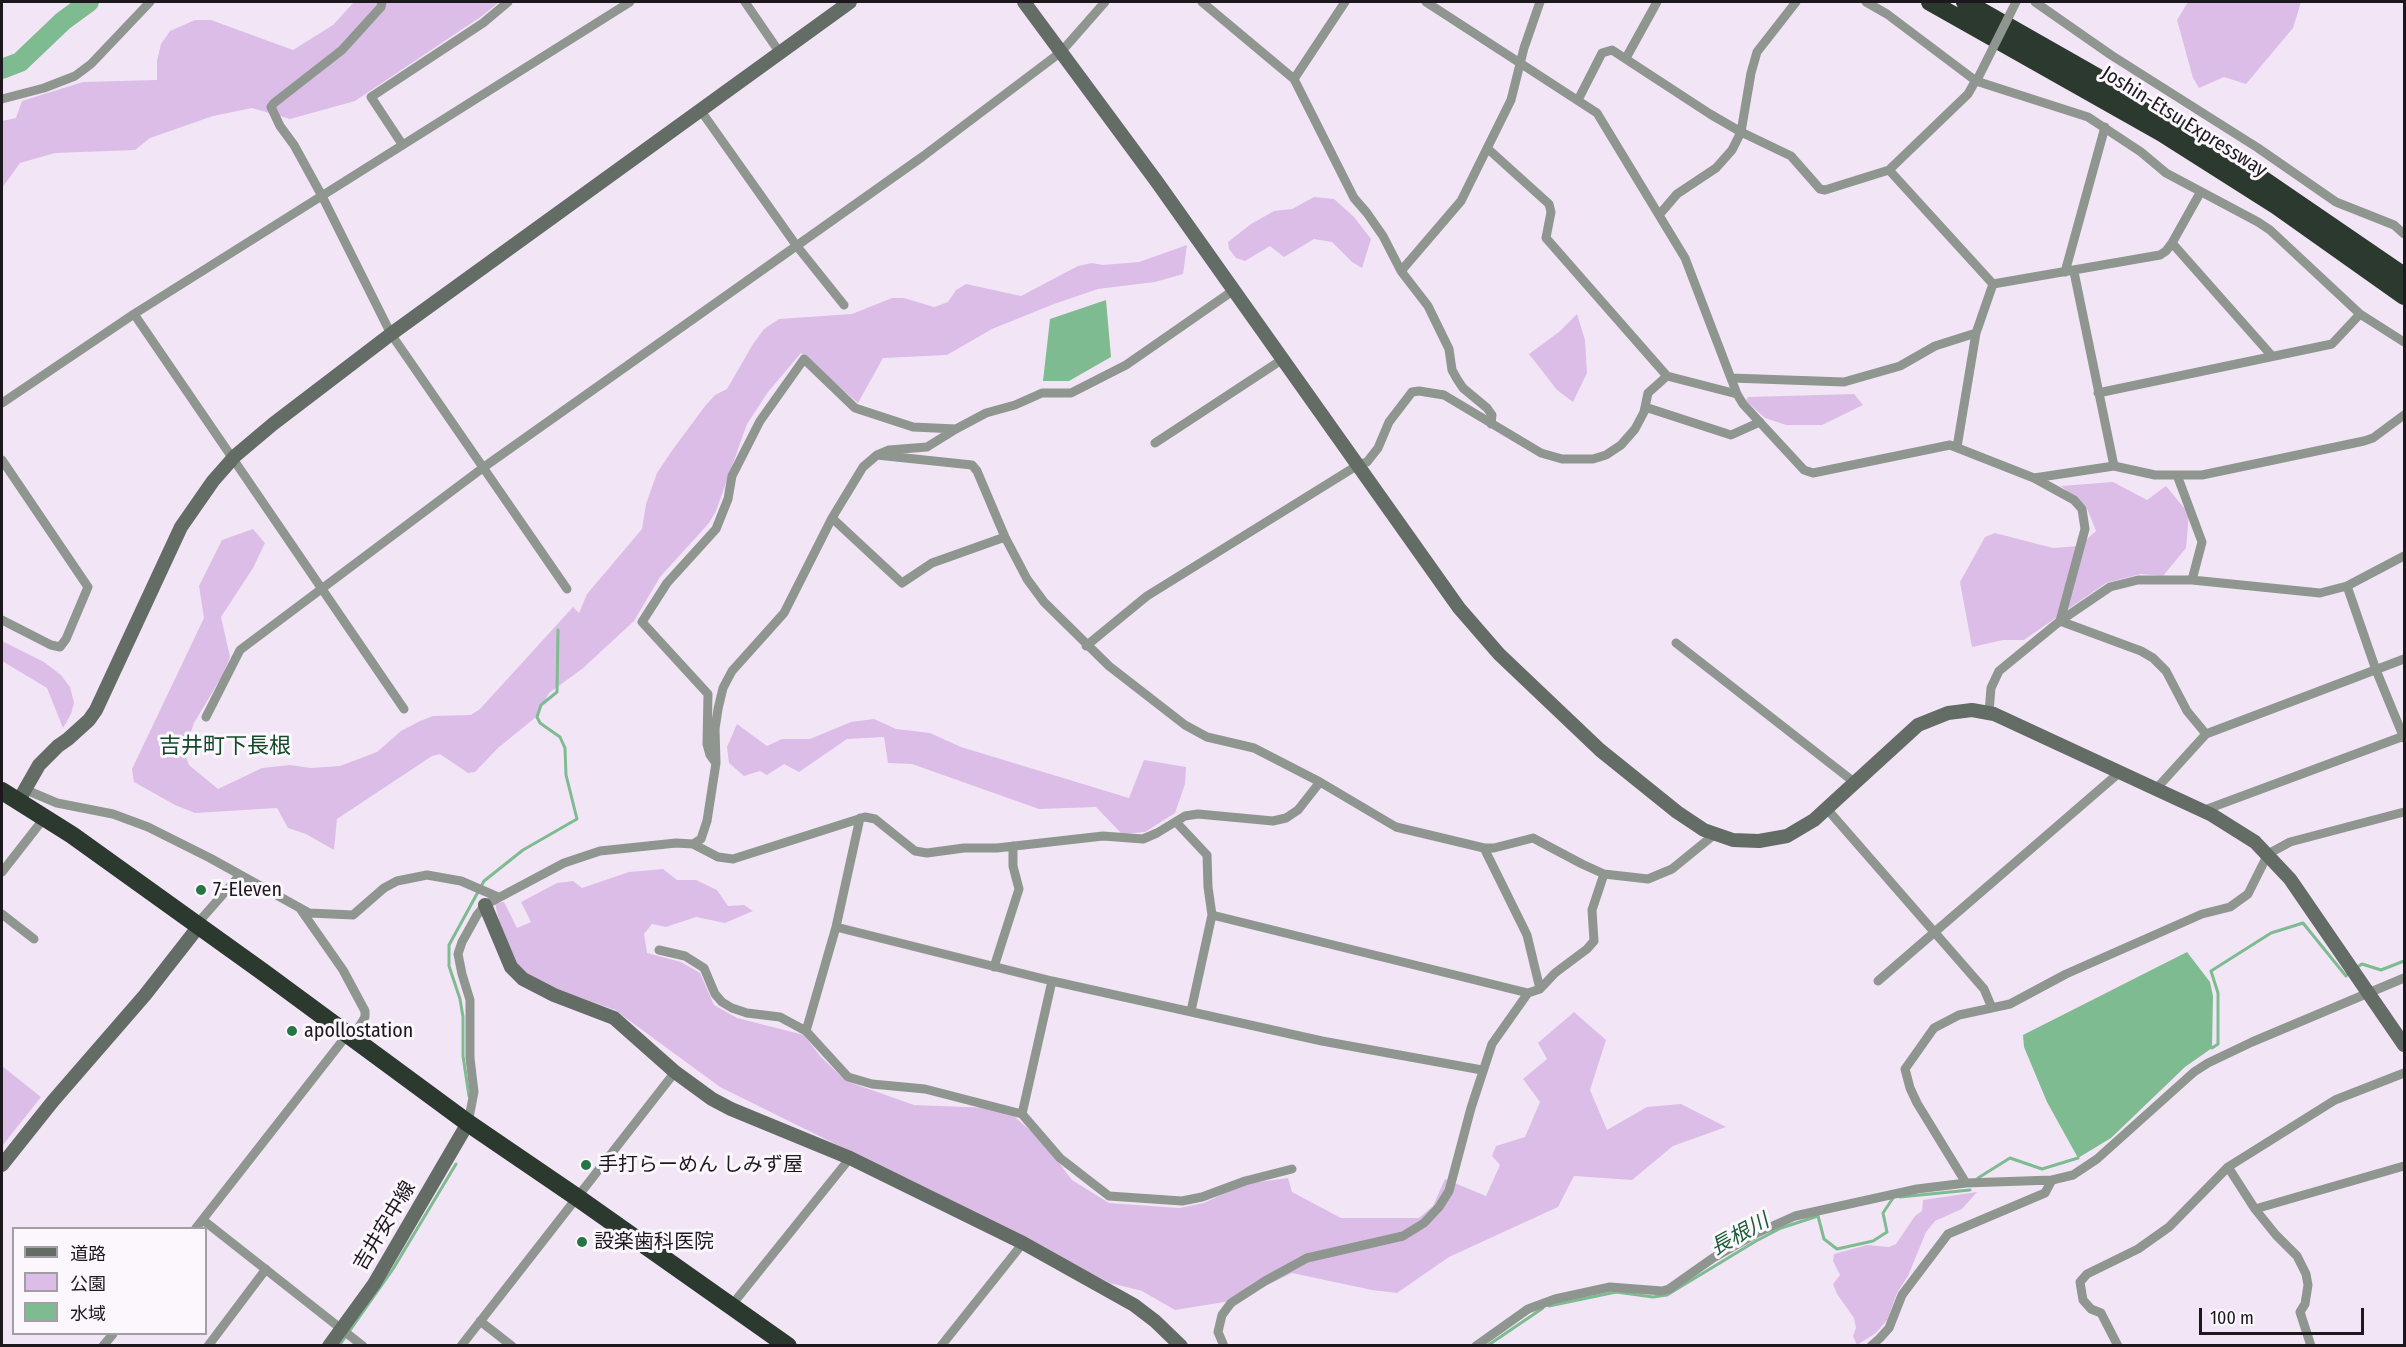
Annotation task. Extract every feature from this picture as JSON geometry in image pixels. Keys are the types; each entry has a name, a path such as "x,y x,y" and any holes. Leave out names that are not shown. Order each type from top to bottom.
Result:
{"highway":[{"name":"Joshin-Etsu Expressway","path":"1930,2 2162,133 2277,206 2404,296"},
{"name":"Joshin-Etsu Expressway","path":"1965,2 2111,85 2227,155 2404,276"},
{"path":"2,791 25,796 45,817 199,926 468,1123 788,1346"}],"street":[{"path":"2,99 44,88 75,76 91,64 150,2"},
{"path":"382,2 381,7 342,50 271,107 322,195 391,334 567,589"},
{"path":"402,144 371,97 483,22 508,2"},
{"path":"2,403 134,314 630,2"},
{"path":"745,2 780,53"},
{"path":"498,897 461,881 427,875 397,880 384,888 353,915 337,916 301,910 158,832 113,814 25,796 39,765 89,720 96,710 181,527 213,481 233,459 273,424 391,334 850,2"},
{"path":"1024,2 1234,290 1452,598 1499,654 1625,772 1692,824 1715,834 1745,841 1774,839 1802,828 1918,725 1948,713 1972,710 1989,712 2157,789 2240,831 2268,854 2290,879 2404,1045"},
{"path":"206,717 240,650 484,467 922,157 1061,52 1105,2"},
{"path":"1202,2 1294,79 1354,198 1383,236 1401,271 1428,306 1449,349 1452,370 1456,379 1487,408 1492,415 1491,424"},
{"path":"1294,79 1345,2"},
{"path":"1426,2 1522,62 1597,113 1603,120 1685,258 1737,394 1808,473 1950,445 2034,478 2074,500 2082,509 2085,530 2060,621"},
{"path":"1401,271 1455,211 1511,100 1524,48 1540,2"},
{"path":"1626,58 1657,2"},
{"path":"1659,215 1677,194 1716,168 1732,150 1741,132 1757,52 1796,2"},
{"path":"1866,2 1887,14 1977,79 2070,110 2105,127 2166,173 2270,230 2360,314 2404,342"},
{"path":"1578,100 1602,53 1612,50 1741,132 1791,156 1820,189 1825,190 1889,170 1968,94 2016,2"},
{"path":"2035,2 2110,55 2258,148 2336,202 2394,225 2404,234"},
{"path":"701,111 796,244 844,305"},
{"path":"2105,127 2069,272 2114,466"},
{"path":"1487,148 1549,204 1551,212 1546,238 1667,376 1737,394"},
{"path":"1889,170 1993,284"},
{"path":"1993,284 2160,255 2172,243 2200,193"},
{"path":"2172,243 2272,357"},
{"path":"1957,447 1976,333 1993,284"},
{"path":"693,844 701,839 706,821 716,763 715,729 723,688 732,671 784,613 832,518 863,467 877,455 889,450 927,447 986,413 1015,405 1042,393 1071,393 1125,365 1234,290"},
{"path":"134,314 404,709"},
{"path":"2098,393 2332,344 2360,314"},
{"path":"1731,378 1844,382 1900,366 1935,346 1976,333"},
{"path":"716,763 710,755 707,744 708,694 642,622 667,583 716,528 728,499 732,476 760,421 804,359 855,408 913,427 956,429"},
{"path":"1155,443 1283,359"},
{"path":"1086,646 1147,596 1358,465 1367,462 1374,454 1389,422 1407,396 1412,393 1419,391 1444,395 1541,453 1563,459 1593,459 1606,455 1621,445 1635,429 1645,407 1648,393 1667,376"},
{"path":"1645,407 1731,435 1760,422"},
{"path":"2034,478 2114,466 2136,472 2177,476 2202,474 2364,441 2373,438 2404,415"},
{"path":"877,455 972,465 977,471 1005,537 1027,579 1044,602 1108,666 1192,729 1207,737 1254,748 1320,782 1396,827 1484,848 1494,848 1533,838 1604,874 1648,879 1660,876 1715,834"},
{"path":"2,460 88,587 66,639 60,647 51,645 2,620"},
{"path":"2177,476 2202,542 2192,580"},
{"path":"832,518 902,582 932,563 1005,537"},
{"path":"1989,712 1990,688 1999,671 2060,621 2110,586 2138,580 2192,580 2304,593 2331,592 2404,556"},
{"path":"2202,811 2404,737 2376,670 2347,586"},
{"path":"2060,621 2141,651 2153,658 2166,671 2187,711 2206,734"},
{"path":"1676,643 1854,782"},
{"path":"2157,789 2206,734 2404,659"},
{"path":"1878,981 2120,772"},
{"path":"468,1123 474,1092 470,1058 470,999 458,954 462,942 485,905 564,863 600,851 676,843 693,844 718,857 733,859 860,818 875,819 915,850 927,853 1103,836 1143,838 1185,816 1198,814 1273,822 1286,818 1298,810 1320,782"},
{"path":"1827,808 1984,989 1992,1008"},
{"path":"1966,1183 1917,1103 1905,1069 1934,1028 1959,1015 2010,1004 2066,974 2202,914 2230,907 2248,894 2268,854 2290,842 2404,812"},
{"path":"2,872 45,817"},
{"path":"806,1031 836,927 860,818"},
{"path":"1176,822 1207,855 1212,915 1191,1011"},
{"path":"994,967 1019,889 1013,846"},
{"path":"1484,848 1527,935 1540,989"},
{"path":"1212,915 1528,993 1540,989 1554,973 1587,950 1594,941 1592,910 1604,874"},
{"path":"2,1165 53,1101 146,995 199,926 203,917 240,875"},
{"path":"485,905 511,966 523,979 554,995 614,1018 675,1072 712,1099 850,1158 1023,1243 1134,1305 1155,1321 1173,1343"},
{"path":"197,1227 365,1017 365,1011 343,970 301,910"},
{"path":"2,914 34,939"},
{"path":"836,927 1052,981 1322,1041 1482,1070"},
{"path":"658,950 685,956 704,968 715,994 732,1008 747,1013 780,1017 806,1031 848,1077 872,1084 925,1089 1022,1114 1060,1158 1109,1196 1182,1201 1292,1169"},
{"path":"1476,1346 1528,1309 1555,1299 1610,1287 1662,1291 1669,1289 1739,1243 1795,1216 1917,1189 1966,1183 2052,1180 2073,1175 2097,1160 2194,1072 2208,1063 2404,978"},
{"path":"1022,1114 1052,981"},
{"path":"1224,1346 1218,1332 1222,1314 1231,1303 1265,1281 1307,1258 1403,1236 1424,1223 1439,1207 1449,1191 1482,1070 1492,1044 1528,993"},
{"path":"461,1346 675,1072"},
{"path":"2118,1346 2101,1313 2091,1309 2083,1300 2080,1282 2087,1274 2138,1249 2169,1227 2228,1167 2335,1100 2404,1073"},
{"name":"吉井安中線","path":"329,1346 391,1257 468,1123"},
{"path":"731,1306 850,1158"},
{"path":"2255,1209 2404,1166"},
{"path":"2228,1167 2255,1209 2297,1256 2306,1274 2308,1285 2305,1304 2300,1312 2311,1346"},
{"path":"1871,1346 1889,1328 1902,1295 1948,1234 2045,1193 2052,1180"},
{"path":"202,1220 363,1346"},
{"path":"941,1346 1023,1243"},
{"path":"208,1346 266,1269"},
{"path":"480,1320 512,1346"}],"green space":[{"path":"354,2 499,2 482,16 355,101 290,119 252,108 213,116 150,138 135,150 55,153 20,163 2,188 2,121 16,118 22,101 83,82 157,80 157,61 161,44 170,31 195,20 211,20 293,50 333,25"},
{"path":"2188,2 2301,2 2293,28 2246,84 2224,77 2199,88 2193,78 2177,20"},
{"path":"1314,197 1334,199 1354,217 1371,239 1362,268 1352,262 1332,242 1314,239 1284,257 1270,246 1245,261 1236,258 1229,249 1228,242 1251,224 1274,211 1292,209"},
{"path":"1187,245 1183,274 1155,282 1098,289 1054,304 992,329 947,355 883,358 858,403 801,353 768,392 747,424 716,511 709,523 660,577 634,621 582,669 549,693 536,717 498,748 475,772 468,773 440,754 432,756 337,819 334,850 306,834 288,828 277,808 195,813 175,805 134,782 132,769 204,618 199,586 222,540 253,529 265,543 253,568 221,617 230,657 224,673 194,723 184,752 189,765 218,789 262,768 290,765 311,768 340,766 377,752 401,731 420,721 433,716 471,715 480,709 573,607 579,613 587,594 642,529 646,504 657,473 671,452 705,406 715,395 727,389 764,329 779,319 852,314 892,298 904,298 934,307 948,302 956,290 966,284 1021,296 1078,266 1092,263 1103,265 1139,262"},
{"path":"1577,314 1585,340 1587,373 1573,402 1557,390 1529,354 1559,332"},
{"path":"1854,394 1863,405 1822,425 1786,425 1765,418 1746,401 1748,397"},
{"path":"2113,482 2147,500 2166,486 2189,514 2186,548 2163,576 2141,574 2106,583 2024,640 2003,640 1972,647 1960,582 1985,537 1995,533 2053,548 2079,546 2096,531 2086,506 2061,486"},
{"path":"2,641 44,662 61,675 70,687 74,703 63,728 47,688 2,661"},
{"path":"874,719 896,729 930,733 961,747 1129,798 1144,760 1186,767 1185,784 1175,813 1145,832 1122,834 1096,807 1039,809 912,764 888,763 884,737 847,739 799,772 784,764 767,775 760,771 744,776 729,763 727,747 737,724 767,746 782,739 810,739 851,722"},
{"path":"663,869 677,880 696,880 717,890 728,906 744,905 753,911 725,923 696,917 666,927 652,924 644,934 647,953 681,962 700,973 714,1005 737,1018 804,1035 820,1056 846,1081 914,1105 992,1108 1015,1117 1044,1143 1072,1180 1109,1203 1179,1208 1204,1203 1244,1184 1288,1178 1292,1192 1341,1218 1419,1218 1433,1206 1445,1179 1486,1196 1500,1165 1492,1156 1496,1146 1525,1137 1540,1102 1523,1079 1547,1059 1538,1043 1574,1012 1606,1040 1590,1090 1607,1130 1647,1107 1681,1104 1726,1127 1673,1146 1632,1180 1574,1176 1558,1207 1449,1257 1397,1293 1292,1273 1237,1300 1175,1310 1142,1291 1110,1283 1009,1230 720,1087 615,1010 555,989 526,975 512,959 502,933 495,903 504,902 517,928 531,922 521,902 557,883 573,881 582,888 629,872"},
{"path":"2,1066 41,1097 2,1146"},
{"path":"1977,1192 1962,1209 1935,1221 1926,1232 1887,1320 1876,1333 1857,1345 1853,1336 1856,1328 1854,1318 1837,1294 1833,1284 1840,1275 1833,1261 1834,1254 1867,1245 1889,1247 1896,1244 1915,1216 1922,1211 1923,1200"}],"water":[{"path":"1106,300 1111,357 1069,381 1043,381 1050,319"},
{"path":"2187,952 2210,982 2213,996 2212,1048 2185,1067 2111,1138 2078,1158 2047,1102 2024,1047 2023,1035"}],"waterway":[{"path":"2,69 20,62 63,21 89,2"},
{"path":"469,1096 463,1056 463,1017 460,999 449,966 449,945 484,881 523,850 577,819 566,775 565,748 560,737 540,723 537,717 541,705 557,692 558,630"},
{"path":"2212,1048 2218,1044 2218,993 2211,971 2271,933 2303,923 2346,976 2348,974"},
{"path":"2356,968 2362,964 2381,970 2404,961"},
{"name":"長根川","path":"1978,1178 2010,1158 2042,1169 2078,1158"},
{"path":"339,1346 393,1269 456,1164"},
{"name":"長根川","path":"1900,1197 1970,1190"},
{"name":"長根川","path":"1549,1306 1616,1292 1653,1297 1667,1295 1756,1241 1781,1228 1818,1216 1824,1239 1837,1249 1873,1241 1887,1232 1883,1213 1893,1198"},
{"name":"長根川","path":"1487,1346 1543,1308"}],"place":[{"name":"7-Eleven","path":"201,890"},
{"name":"apollostation","path":"292,1031"},
{"name":"手打らーめん しみず屋","path":"586,1165"},
{"name":"設楽歯科医院","path":"582,1242"}],"district":[{"name":"吉井町下長根","path":"225,747"}]}
